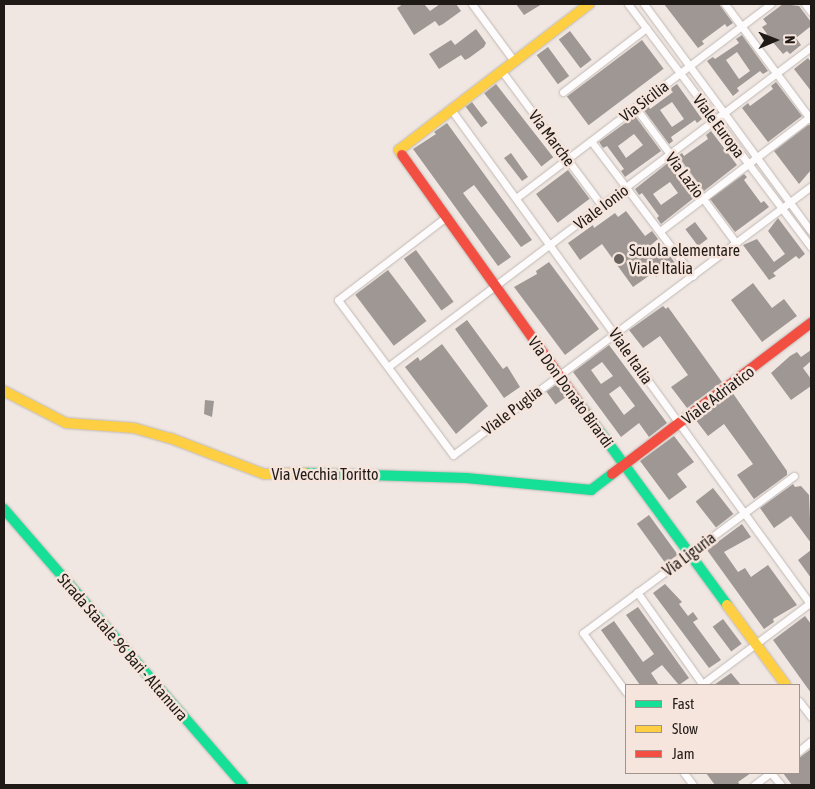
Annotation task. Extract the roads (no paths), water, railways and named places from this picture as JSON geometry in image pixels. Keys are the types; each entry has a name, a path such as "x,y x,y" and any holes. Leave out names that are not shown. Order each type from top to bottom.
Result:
{"street":[{"path":"472,4 514,61"},
{"path":"450,108 589,4"},
{"name":"Viale Europa","path":"628,4 811,247"},
{"name":"Viale Europa","path":"644,4 811,231"},
{"path":"660,230 811,118 725,4"},
{"name":"Via Sicilia","path":"516,198 771,4"},
{"path":"805,4 811,12"},
{"path":"563,92 646,28"},
{"name":"Viale Ionio","path":"389,366 496,287 811,47"},
{"name":"Via Marche","path":"501,70 602,206"},
{"name":"Via Lazio","path":"635,107 736,243"},
{"name":"Viale Italia","path":"450,108 811,603"},
{"name":"Via Don Donato Birardi","path":"450,108 399,150 623,465 690,554 755,646 785,684"},
{"path":"591,141 693,276"},
{"name":"Viale Puglia","path":"389,366 453,455 811,186"},
{"path":"389,366 338,300 446,217"},
{"name":"Viale Adriatico","path":"623,465 811,323"},
{"name":"Via Vecchia Toritto","path":"4,391 66,423 134,428 170,438 264,474 328,473 466,478 591,490 623,465"},
{"name":"Via Liguria","path":"625,691 583,633 794,476"},
{"name":"Strada Statale 96 Bari - Altamura","path":"4,509 243,785"},
{"path":"637,592 701,684"},
{"path":"703,684 811,603"},
{"path":"800,702 811,717"},
{"path":"800,750 811,741"},
{"path":"685,774 693,785"},
{"path":"754,785 770,774"},
{"path":"772,774 780,785"}],"place":[{"name":"Scuola elementare Viale Italia","path":"619,259"}]}
